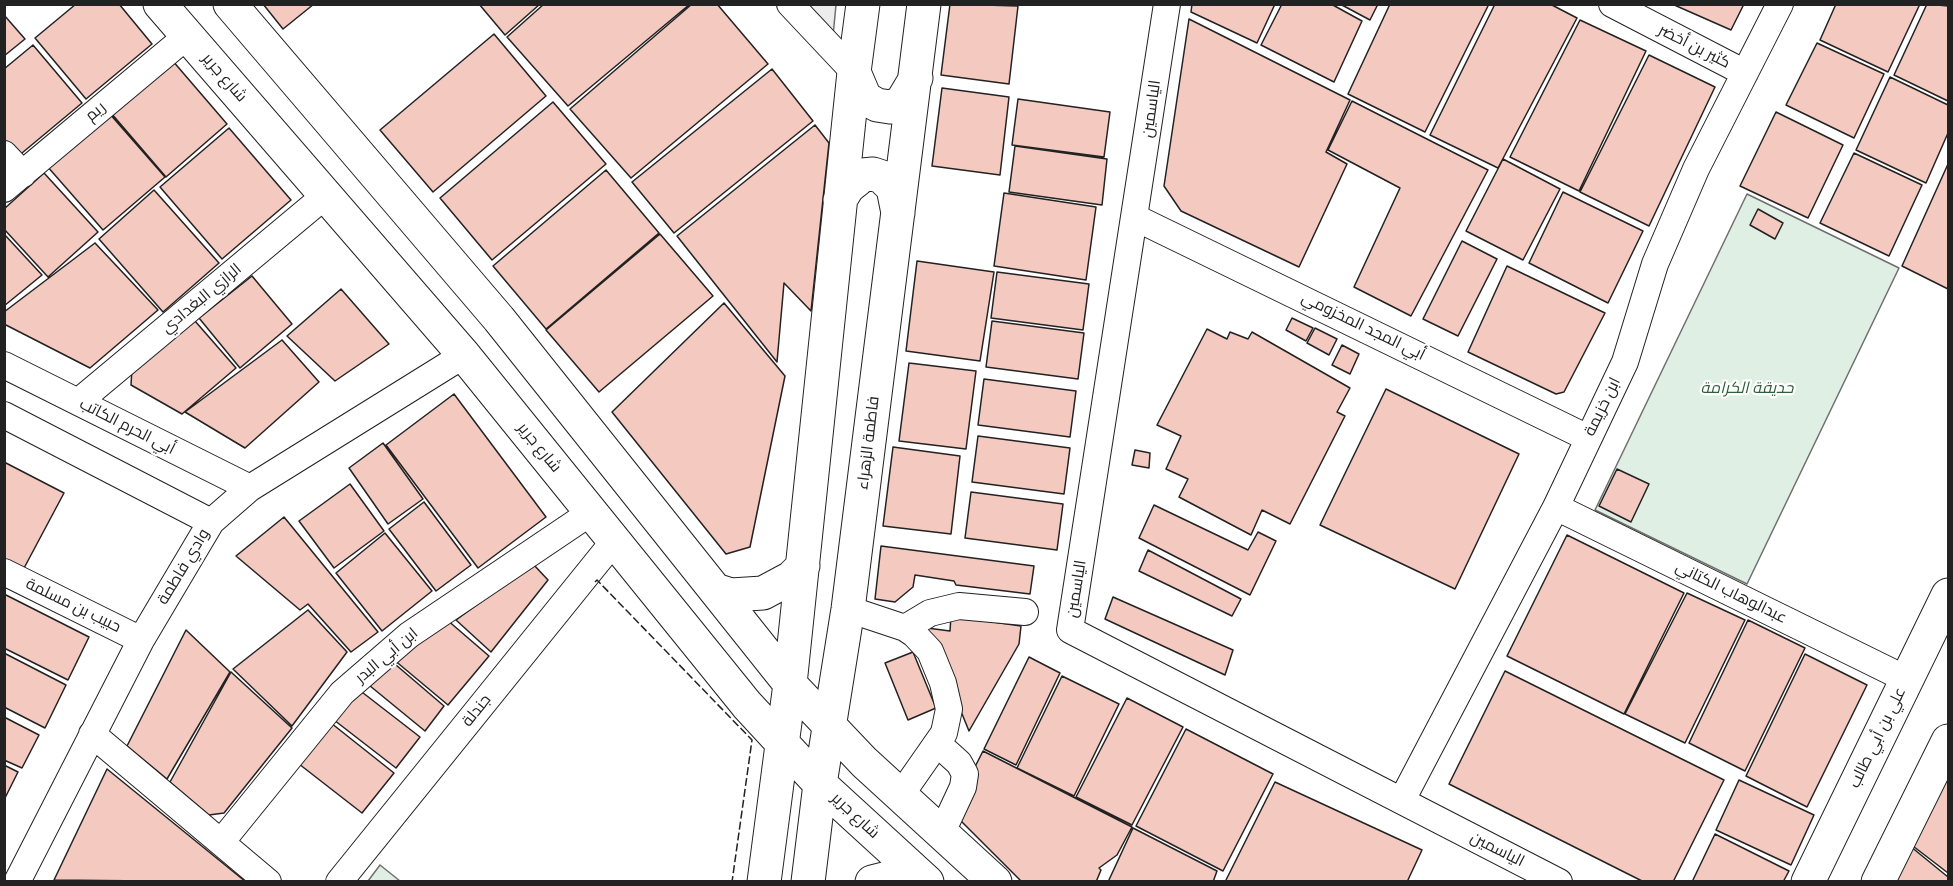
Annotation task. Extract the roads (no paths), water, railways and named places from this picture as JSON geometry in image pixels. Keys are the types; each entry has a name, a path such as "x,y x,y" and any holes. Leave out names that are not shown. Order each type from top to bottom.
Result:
{"main road":[{"name":"شارع جرير","path":"160,4 464,355 590,513 615,540 724,679 820,784 927,882"},
{"path":"230,4 499,319 715,590 781,655 802,686 811,693 825,685 839,666"},
{"path":"724,679 744,697 754,700 765,699 781,655 803,566 840,200 863,4"},
{"name":"فاطمة الزهراء","path":"808,882 820,784 848,609 924,4"},
{"path":"854,72 865,98 877,105 890,107 901,103 915,78"},
{"path":"840,200 848,187 863,175 873,174 882,177 893,188 898,215"},
{"path":"715,590 731,595 763,592 791,578 803,566"},
{"name":"علي بن أبي طالب","path":"1808,882 1948,595"},
{"path":"764,882 790,684 781,655"},
{"path":"790,684 892,788 995,882"},
{"path":"1878,882 1948,741"},
{"path":"849,811 843,791 843,775 854,771 864,771 892,788"},
{"path":"774,811 783,799 796,790 806,795 812,804 816,821"},
{"path":"872,882 888,879 919,882"}],"street":[{"path":"789,4 854,72"},
{"name":"الياسمين","path":"1167,4 1136,218 1070,630 1559,882"},
{"name":"كثير بن أخضر","path":"1612,4 1745,73"},
{"name":"ابن خزيمة","path":"1402,800 1556,507 1625,362 1655,264 1696,169 1780,4"},
{"name":"ريم","path":"14,181 187,36"},
{"path":"4,154 14,181"},
{"name":"الرازي البغدادي","path":"78,402 326,195"},
{"name":"أبي المجد المخزومي","path":"1136,218 1588,438"},
{"name":"وادي فاطمة","path":"20,881 141,640 211,522 250,488 464,355"},
{"name":"أبي الحرم الكاتب","path":"4,366 250,488"},
{"path":"4,415 211,522"},
{"name":"عبدالوهاب الكتاني","path":"1556,507 1906,679"},
{"name":"ابن أبي البدر","path":"222,841 342,693 409,635 590,513"},
{"name":"جندلة","path":"339,882 615,540"},
{"name":"حبيب بن مسلمة","path":"4,572 141,640"},
{"path":"905,628 930,613 951,607 974,606 1025,612"},
{"path":"848,609 905,628 930,651 943,683 949,709 948,722 938,744 892,788"},
{"path":"92,734 268,882"},
{"path":"938,744 959,763 965,774 963,787 942,832"}],"park label":[{"name":"حديقة الكرامة","path":"1747,389"}]}
